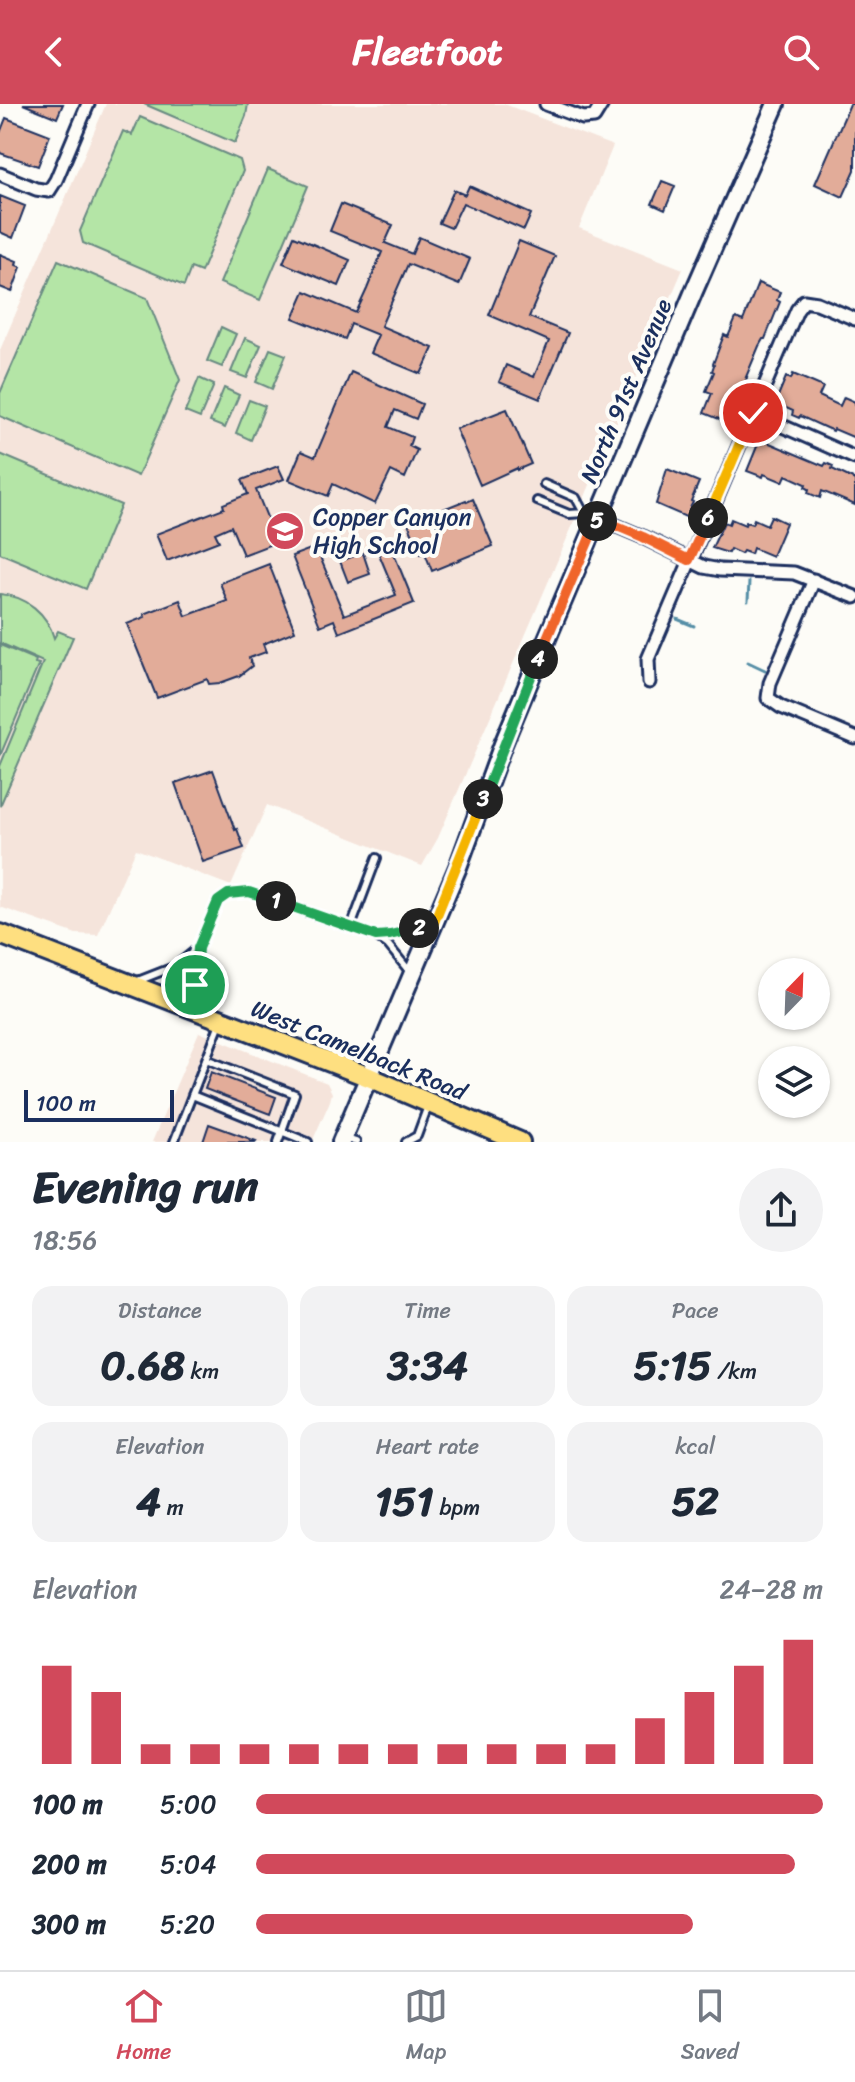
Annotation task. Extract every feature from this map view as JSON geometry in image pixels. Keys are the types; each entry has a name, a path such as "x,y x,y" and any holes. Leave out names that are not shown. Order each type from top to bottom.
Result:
{"main road":[{"name":"North 91st Avenue","path":"347,1141 369,1077 458,867 591,516 776,104"},
{"name":"West Camelback Road","path":"0,934 369,1077 520,1142"}],"street":[{"path":"0,174 49,191 88,104"},
{"path":"546,104 583,118 594,117 602,104"},
{"path":"649,682 648,659 797,310 804,301 817,303 855,319"},
{"path":"753,413 855,458"},
{"path":"591,516 704,567 794,573 855,597"},
{"path":"814,580 770,683 768,698 781,707 855,738"}],"lane":[{"path":"544,484 576,498 591,516"},
{"path":"537,501 569,514 591,516"},
{"path":"351,927 377,858"},
{"path":"201,1012 195,985 198,948 218,901 228,894 249,892 376,936 388,945 412,975"},
{"path":"376,936 433,925"},
{"path":"130,985 176,966 198,948"},
{"path":"174,1142 222,1020"},
{"path":"206,1059 295,1094 278,1142"},
{"path":"192,1095 308,1142"},
{"path":"406,1142 417,1136 429,1103"}],"shaded area":[{"name":"Copper Canyon High School","path":"106,104 504,104 613,146 579,228 683,269 438,838 422,866 267,805 231,886 136,849 98,935 76,934 0,907 0,350"},
{"path":"199,1032 327,1083 332,1093 330,1101 312,1142 152,1142"}],"green space":[{"path":"144,104 248,104 235,143"},
{"path":"140,117 240,160 243,171 201,272 191,268 184,286 83,243 80,231 123,131 132,135"},
{"path":"268,169 308,186 260,300 220,283"},
{"path":"58,260 147,298 180,380 138,476 0,416 0,393"},
{"path":"221,327 236,334 222,367 207,361"},
{"path":"245,338 261,345 247,378 231,372"},
{"path":"270,349 286,355 272,389 256,382"},
{"path":"199,378 214,385 200,418 185,412"},
{"path":"224,388 239,395 225,428 210,422"},
{"path":"249,400 265,406 251,440 236,433"},
{"path":"0,454 121,505 86,589 0,553"},
{"path":"0,594 18,598 34,607 46,621 54,638 58,631 73,637 0,806 0,766 43,662 0,643"},
{"path":"0,645 39,664 0,756"}],"building":[{"path":"23,104 63,104 57,118"},
{"path":"850,104 855,104 855,170 843,197 815,184"},
{"path":"6,118 50,135 38,166 0,153 0,133"},
{"path":"662,181 675,186 665,210 652,204"},
{"path":"469,186 531,214 524,230 463,203 451,228 439,223 454,190 465,195"},
{"path":"0,196 25,206 13,238 0,232"},
{"path":"341,204 393,225 385,243 412,254 419,237 470,259 459,285 408,264 381,326 433,348 421,374 370,353 378,335 351,324 345,339 293,318 305,291 356,313 367,289 382,252 330,231"},
{"path":"294,236 350,260 339,286 283,263"},
{"path":"519,241 555,256 529,317 568,333 540,399 499,382 506,365 534,377 549,341 489,315"},
{"path":"0,254 17,261 16,265 21,267 12,292 0,287"},
{"path":"758,283 780,292 777,300 780,302 729,423 704,413 712,393 706,391 724,335 728,337 736,318 743,321"},
{"path":"351,372 422,404 416,419 395,410 388,427 412,437 409,446 417,450 405,478 391,471 375,504 333,484 328,496 289,480 301,451 315,457"},
{"path":"793,374 823,387 819,396 840,406 844,397 855,402 855,438 792,415 793,411 775,403 786,377 791,379"},
{"path":"507,409 531,464 480,485 456,429"},
{"path":"760,439 824,466 826,463 833,466 832,469 855,480 855,505 822,491 820,498 808,493 806,484 786,475 783,482 747,471"},
{"path":"278,466 284,479 256,490 277,542 243,555 231,526 215,533 219,541 167,561 156,534 224,508 223,504 248,494 242,480"},
{"path":"667,469 699,482 688,518 656,504"},
{"path":"473,499 493,546 432,571 408,523"},
{"path":"771,516 786,523 772,556 753,548 751,554 743,551 741,554 730,549 728,553 712,548 724,522 729,524 731,519 745,525 746,522 752,524 754,519 767,525"},
{"path":"387,537 414,603 339,633 334,620 320,626 292,556 316,547 344,615 396,595 374,542"},
{"path":"363,553 370,574 348,582 340,561"},
{"path":"269,564 295,631 263,644 266,652 249,658 252,666 239,676 220,683 209,684 207,679 157,698 127,624 180,600 186,616 227,601 220,583"},
{"path":"213,770 244,848 203,862 175,783"},
{"path":"211,1072 276,1097 270,1114 205,1089"},
{"path":"209,1124 256,1141 203,1142"}],"waterway":[{"path":"748,601 749,582"},
{"path":"677,619 694,626"},
{"path":"748,662 765,670"}],"place":[{"name":"Copper Canyon High School","path":"285,531"}],"route":[{"path":"195,985 198,948 218,901 228,894 249,892 376,936 433,925 503,744 598,518 689,560 753,413"}]}
